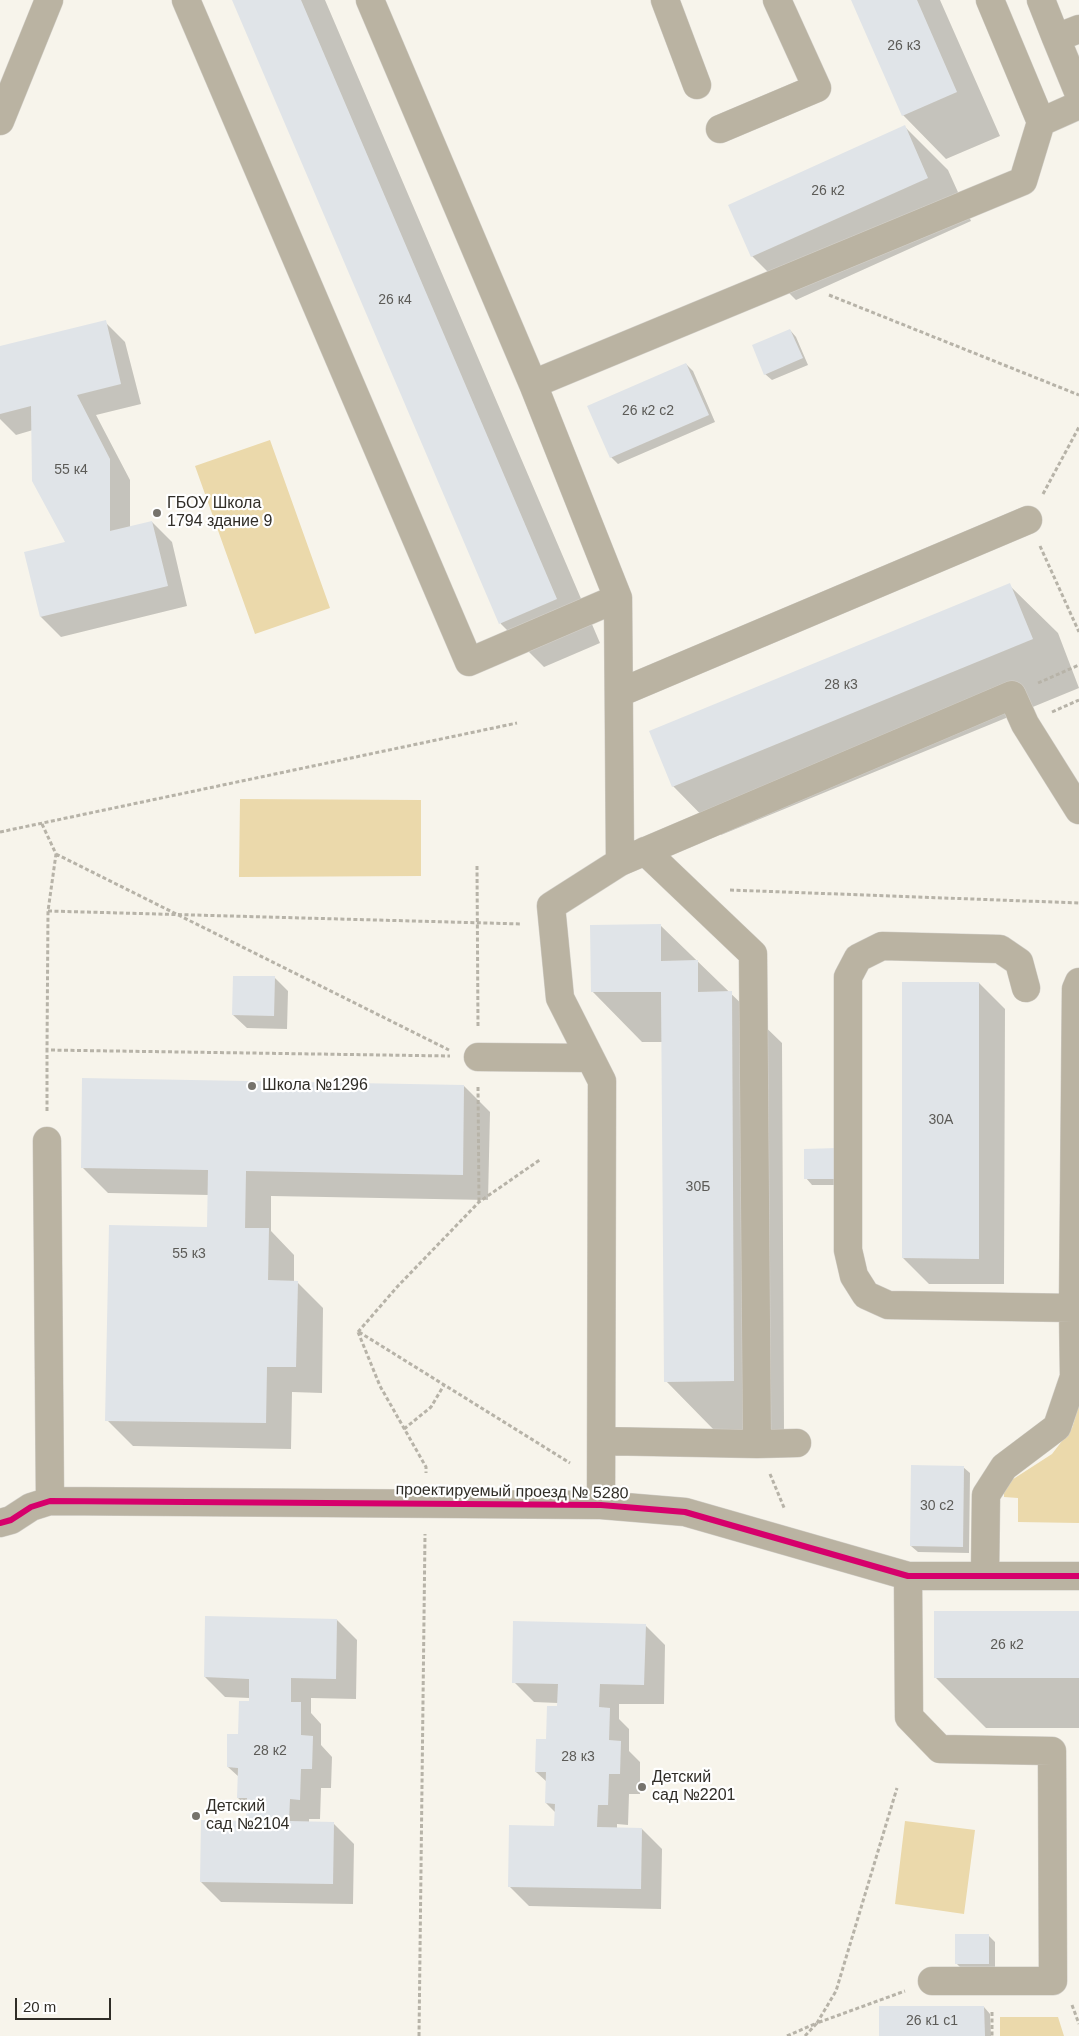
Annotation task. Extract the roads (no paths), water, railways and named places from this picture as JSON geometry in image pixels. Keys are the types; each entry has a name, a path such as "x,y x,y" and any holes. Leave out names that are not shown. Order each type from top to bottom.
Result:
{"street":[{"path":"0,121 49,0"},
{"path":"186,0 469,662 618,598"},
{"path":"370,0 533,384 618,598 620,862"},
{"path":"665,0 696,85"},
{"path":"720,130 817,88 777,0"},
{"path":"533,384 1023,181 1041,122 990,0"},
{"path":"1041,0 1068,34 1079,94"},
{"path":"1041,122 1079,105"},
{"path":"619,693 1028,520"},
{"path":"602,1494 602,1080 560,998 551,906 620,862 1012,695 1026,724 1079,810"},
{"path":"645,852 753,954 757,1444"},
{"path":"1026,988 1019,962 1000,949 882,946 858,958 848,977 848,1250 854,1276 866,1295 888,1305 1073,1308"},
{"path":"985,1575 986,1495 1004,1468 1058,1427 1076,1377 1073,1308 1076,989 1079,982"},
{"path":"470,1057 590,1058"},
{"path":"47,1140 50,1501"},
{"path":"602,1441 797,1444"},
{"name":"проектируемый проезд № 5280","path":"0,1524 11,1520 31,1507 50,1501 426,1503 602,1494 685,1512 908,1576 1079,1576"},
{"path":"908,1576 909,1717 940,1749 1052,1751 1053,1980 932,1981"}],"place":[{"name":"ГБОУ Школа 1794 здание 9","path":"157,513"},
{"name":"Школа №1296","path":"252,1086"},
{"name":"Детский сад №2201","path":"642,1787"},
{"name":"Детский сад №2104","path":"196,1816"}]}
